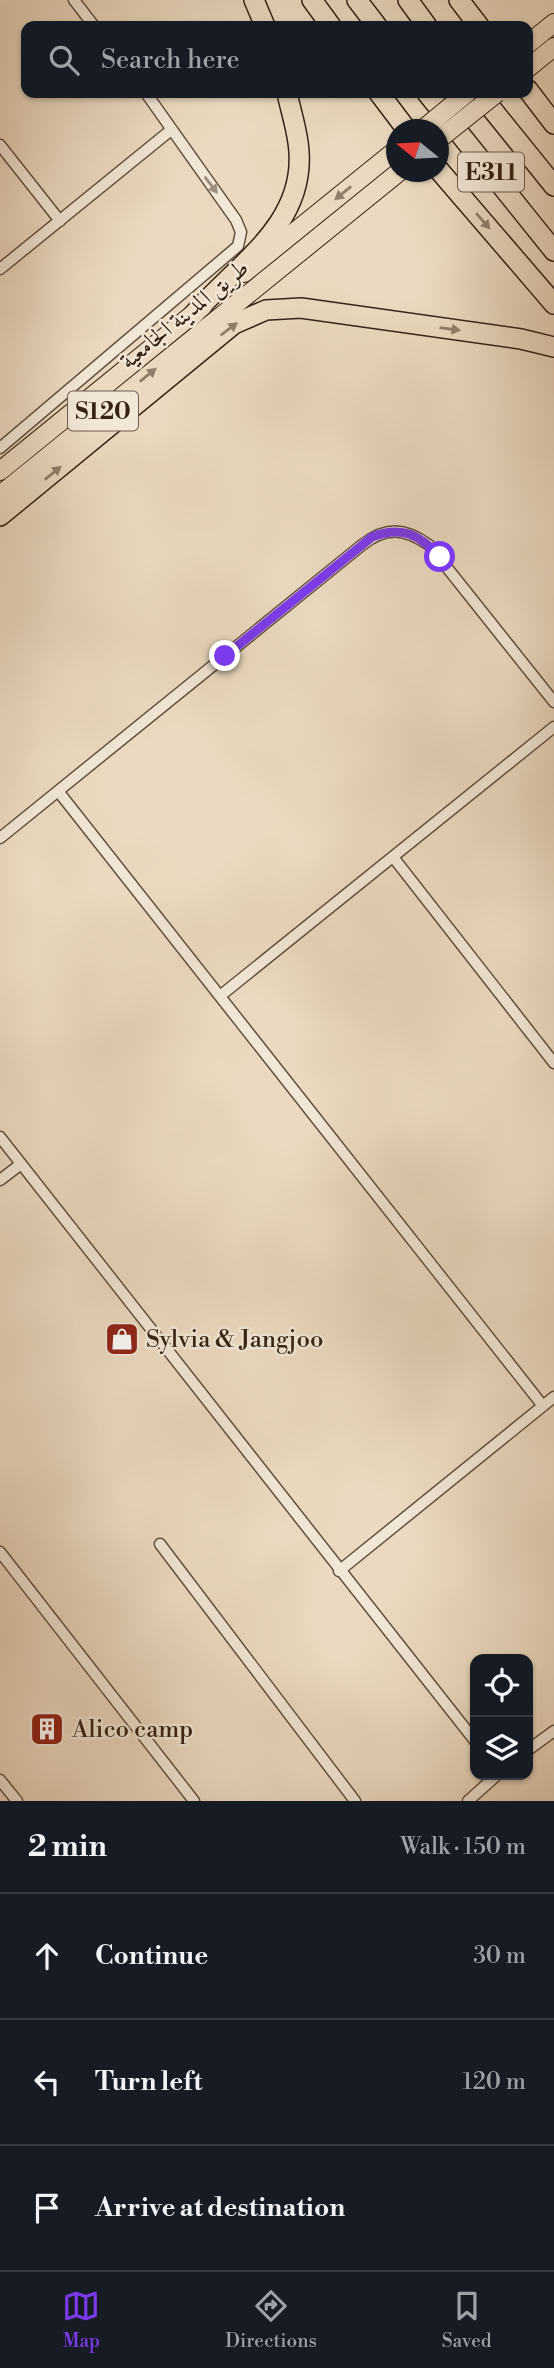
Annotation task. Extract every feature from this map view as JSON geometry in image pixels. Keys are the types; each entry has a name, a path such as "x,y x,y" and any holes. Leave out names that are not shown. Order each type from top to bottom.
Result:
{"highway":[{"path":"254,0 263,21"},
{"path":"312,0 327,21"},
{"path":"357,0 373,21"},
{"path":"408,0 423,21"},
{"path":"459,0 475,21"},
{"path":"533,97 554,124"},
{"path":"200,321 272,235 294,196 299,152 288,98"},
{"path":"384,98 399,119"},
{"name":"E311","path":"431,98 554,251"},
{"name":"E311","path":"483,98 554,187"},
{"path":"449,181 554,304"},
{"path":"0,516 234,324 266,310 301,309 522,339 554,348"}],"main road":[{"path":"533,40 554,23"},
{"path":"533,64 554,47"},
{"path":"435,119 461,98"},
{"path":"449,132 491,98"},
{"name":"طريق المدينة الجامعية","path":"0,495 386,160"},
{"name":"طريق المدينة الجامعية","path":"0,471 386,182"}],"street":[{"path":"74,0 90,21"},
{"path":"0,448 238,246 241,232 236,220 149,98"},
{"path":"0,269 171,130"},
{"path":"0,145 60,221"},
{"path":"0,838 362,545 387,531 403,530 429,545 554,702"},
{"path":"220,996 554,727"},
{"path":"58,791 543,1406"},
{"path":"393,857 554,1063"},
{"path":"0,1138 470,1735"},
{"path":"0,1180 20,1164"},
{"path":"339,1571 554,1397"},
{"path":"160,1544 355,1801"},
{"path":"0,1552 194,1801"},
{"path":"533,1746 554,1731"},
{"path":"0,1780 17,1801"},
{"path":"468,1801 491,1780"}],"place":[{"name":"Sylvia & Jangjoo","path":"122,1339"},
{"name":"Alico camp","path":"47,1729"}],"route":[{"path":"225,656 372,537 387,531 403,530 429,545 440,557"}]}
